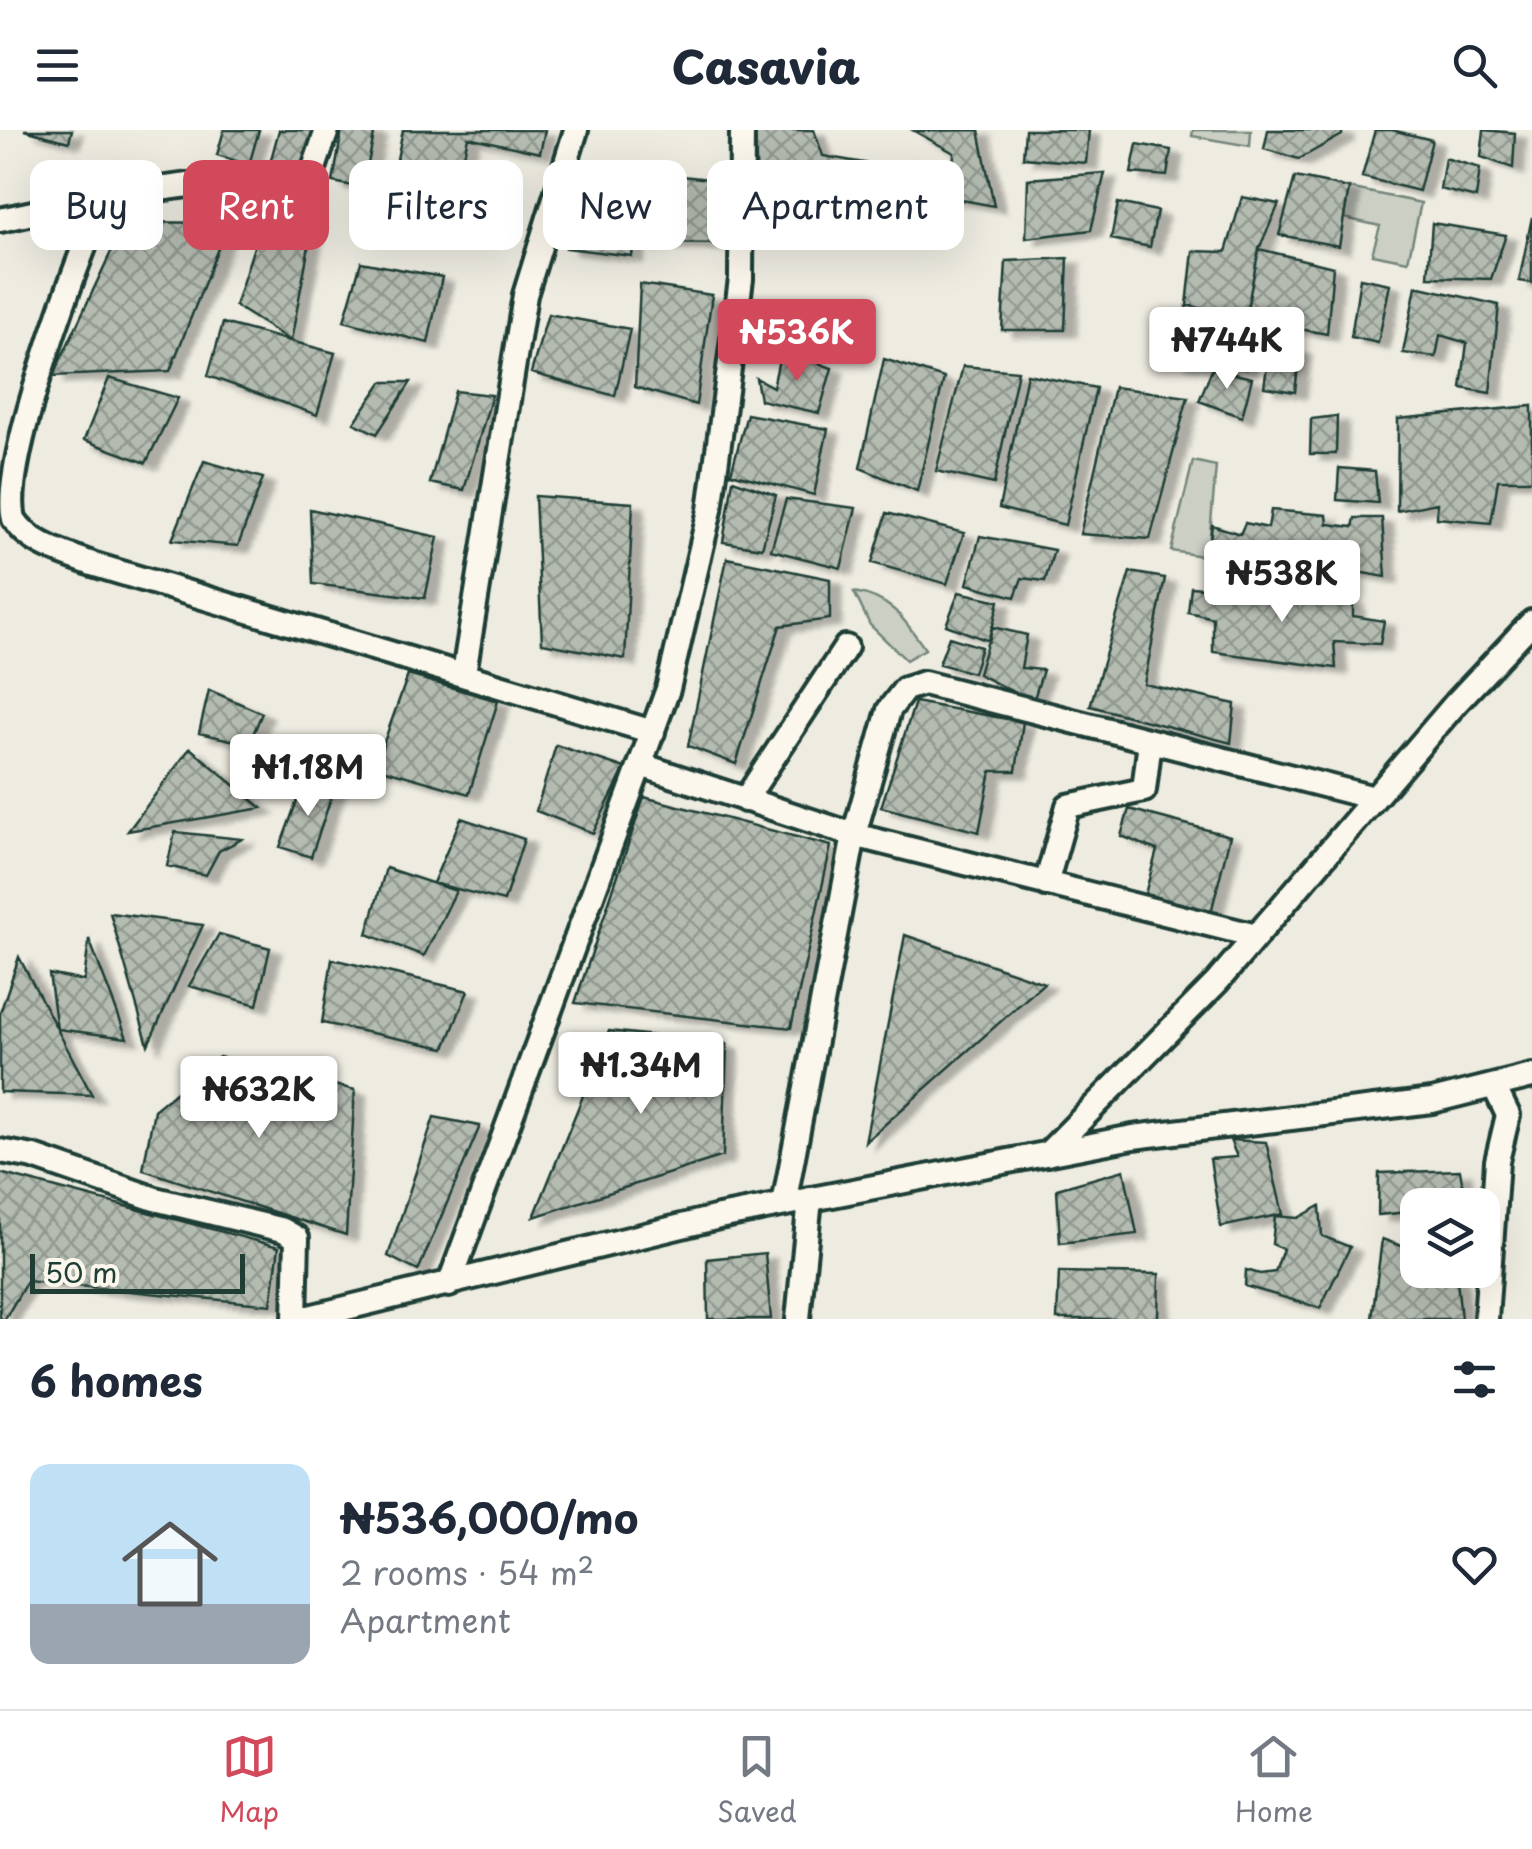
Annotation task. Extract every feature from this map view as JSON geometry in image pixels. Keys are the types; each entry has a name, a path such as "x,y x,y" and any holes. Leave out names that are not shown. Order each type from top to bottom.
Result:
{"street":[{"path":"163,188 263,175 308,186 328,130"},
{"path":"464,673 525,295 576,130"},
{"path":"448,1284 668,689 710,510 742,279 742,130"},
{"path":"0,220 30,214"},
{"path":"83,250 16,415 4,480 12,517 34,541 92,564 652,732"},
{"path":"1047,1154 1217,982 1456,703 1532,622"},
{"path":"745,800 846,647"},
{"path":"784,1204 854,836 889,710 905,689 924,682 1374,798"},
{"path":"1046,884 1068,806 1144,790 1150,741"},
{"path":"641,765 854,836 1256,936"},
{"path":"0,1151 34,1157 155,1199 283,1230 298,1238 298,1319 720,1216 1133,1137 1432,1100 1532,1076"},
{"path":"1486,1319 1497,1161 1508,1115 1494,1086"},
{"path":"798,1319 810,1199"}],"shaded area":[{"path":"1193,130 1251,130 1250,146 1192,136"},
{"path":"1349,188 1421,203 1408,261 1372,254 1380,226 1344,218"},
{"path":"1193,461 1216,466 1208,557 1171,551"},
{"path":"854,592 888,605 925,649 906,660 870,625"}],"building":[{"path":"24,130 72,130 69,142"},
{"path":"224,130 259,130 250,160 217,155"},
{"path":"279,130 313,130 304,160 271,160"},
{"path":"342,130 375,130 369,160 349,160 349,185 333,182"},
{"path":"403,130 545,130 540,153 468,137 463,160 397,160"},
{"path":"755,130 814,130 823,156 847,160 756,160"},
{"path":"979,130 994,206 964,200 964,160 954,160 954,153 914,131"},
{"path":"1025,130 1089,130 1086,163 1023,158"},
{"path":"1268,130 1342,130 1342,135 1299,159 1264,149"},
{"path":"1375,130 1432,140 1419,191 1362,177"},
{"path":"1484,130 1515,133 1513,168 1481,157"},
{"path":"1137,144 1171,150 1167,176 1131,173"},
{"path":"1445,158 1480,168 1476,198 1440,189"},
{"path":"1105,173 1091,230 1026,238 1028,179"},
{"path":"687,176 707,179 707,244 687,244"},
{"path":"1295,177 1349,188 1339,246 1279,235"},
{"path":"1242,197 1279,204 1259,249 1245,319 1187,305 1193,251 1226,252"},
{"path":"1118,203 1157,211 1150,247 1111,239"},
{"path":"1532,217 1532,283 1519,281"},
{"path":"163,222 183,223 183,250 217,250 170,371 53,376 112,250 163,250"},
{"path":"1432,223 1506,235 1491,279 1428,277"},
{"path":"1259,249 1333,267 1327,334 1245,319"},
{"path":"253,250 308,250 291,341 235,306"},
{"path":"582,250 633,250 632,256"},
{"path":"1068,258 1065,330 1002,330 1006,261"},
{"path":"361,262 442,277 428,343 344,321"},
{"path":"1360,278 1390,284 1378,343 1351,337"},
{"path":"640,284 712,295 696,405 635,387"},
{"path":"1416,286 1499,305 1490,393 1461,388 1467,343 1440,335 1436,357 1403,353"},
{"path":"1187,305 1245,319 1247,369 1176,362"},
{"path":"548,314 630,329 615,396 531,373"},
{"path":"223,323 335,353 317,415 208,376"},
{"path":"1270,345 1300,350 1295,392 1264,387"},
{"path":"781,350 832,368 819,413 760,400 756,378 773,387"},
{"path":"884,359 944,378 917,491 860,468"},
{"path":"963,366 1018,371 994,484 936,471"},
{"path":"1212,369 1252,378 1242,417 1199,401"},
{"path":"1027,374 1096,388 1065,525 999,508"},
{"path":"109,378 178,398 146,463 84,440"},
{"path":"382,382 411,382 377,434 354,423"},
{"path":"1114,387 1188,397 1150,539 1080,534"},
{"path":"455,391 492,395 464,490 430,483"},
{"path":"1532,406 1532,480 1498,480 1491,523 1437,518 1437,503 1397,511 1398,419"},
{"path":"747,414 828,429 814,495 731,473"},
{"path":"1337,416 1336,454 1310,454 1311,419"},
{"path":"204,461 263,478 238,546 172,540"},
{"path":"1339,468 1375,471 1378,503 1337,500"},
{"path":"733,480 776,495 762,548 723,542"},
{"path":"535,496 633,503 625,659 542,643"},
{"path":"786,499 856,508 841,568 771,550"},
{"path":"310,509 438,537 425,598 313,584"},
{"path":"1271,510 1327,515 1328,524 1353,527 1355,518 1382,518 1386,577 1351,571 1353,554 1318,553 1312,580 1207,563 1212,525 1240,534 1245,523 1268,528"},
{"path":"887,513 964,533 947,584 872,563"},
{"path":"980,536 1054,550 1045,581 1022,578 1015,597 967,584"},
{"path":"727,558 830,579 830,619 780,626 736,764 688,746"},
{"path":"1130,572 1165,578 1144,684 1235,704 1231,743 1090,706"},
{"path":"1191,587 1353,601 1353,616 1384,621 1380,644 1334,642 1336,668 1213,652 1213,618 1188,612"},
{"path":"959,592 999,601 989,641 946,625"},
{"path":"992,627 1027,635 1021,668 1043,670 1033,702 978,674"},
{"path":"949,637 981,647 973,673 939,664"},
{"path":"408,675 498,701 469,794 375,767"},
{"path":"209,690 262,713 249,744 199,733"},
{"path":"915,702 1023,722 1016,771 991,771 979,832 881,807"},
{"path":"556,745 625,768 593,833 536,811"},
{"path":"190,748 262,808 128,831"},
{"path":"336,783 311,857 280,847 302,787"},
{"path":"644,797 831,846 791,1028 575,1003"},
{"path":"1129,809 1230,836 1211,913 1145,894 1157,850 1121,836"},
{"path":"461,818 524,839 504,901 433,883"},
{"path":"175,832 242,839 219,851 206,875 167,866"},
{"path":"386,868 456,891 424,956 367,934"},
{"path":"110,913 203,925 148,1045"},
{"path":"219,934 270,948 257,1005 189,986"},
{"path":"905,935 1044,983 865,1142"},
{"path":"89,939 127,1038 57,1029 49,974 84,981"},
{"path":"19,957 92,1095 0,1092 0,1013"},
{"path":"332,959 468,991 445,1048 322,1023"},
{"path":"609,1031 727,1044 723,1156 534,1217"},
{"path":"219,1057 355,1090 346,1235 143,1170 154,1110"},
{"path":"434,1117 480,1126 418,1271 388,1256"},
{"path":"1230,1140 1266,1142 1283,1214 1221,1227 1210,1159 1237,1157"},
{"path":"1124,1170 1137,1234 1060,1243 1057,1189"},
{"path":"1460,1170 1463,1188 1400,1188 1400,1213 1378,1215 1379,1173"},
{"path":"0,1173 279,1247 271,1305 27,1281 5,1319 0,1319"},
{"path":"1320,1206 1322,1236 1350,1247 1320,1308 1245,1286 1246,1270 1260,1274 1275,1272 1283,1249 1272,1244 1275,1216 1298,1218"},
{"path":"1382,1239 1400,1246 1400,1288 1458,1288 1461,1319 1372,1319"},
{"path":"765,1253 771,1319 708,1319 707,1259"},
{"path":"1059,1272 1159,1274 1158,1319 1057,1319"}]}
